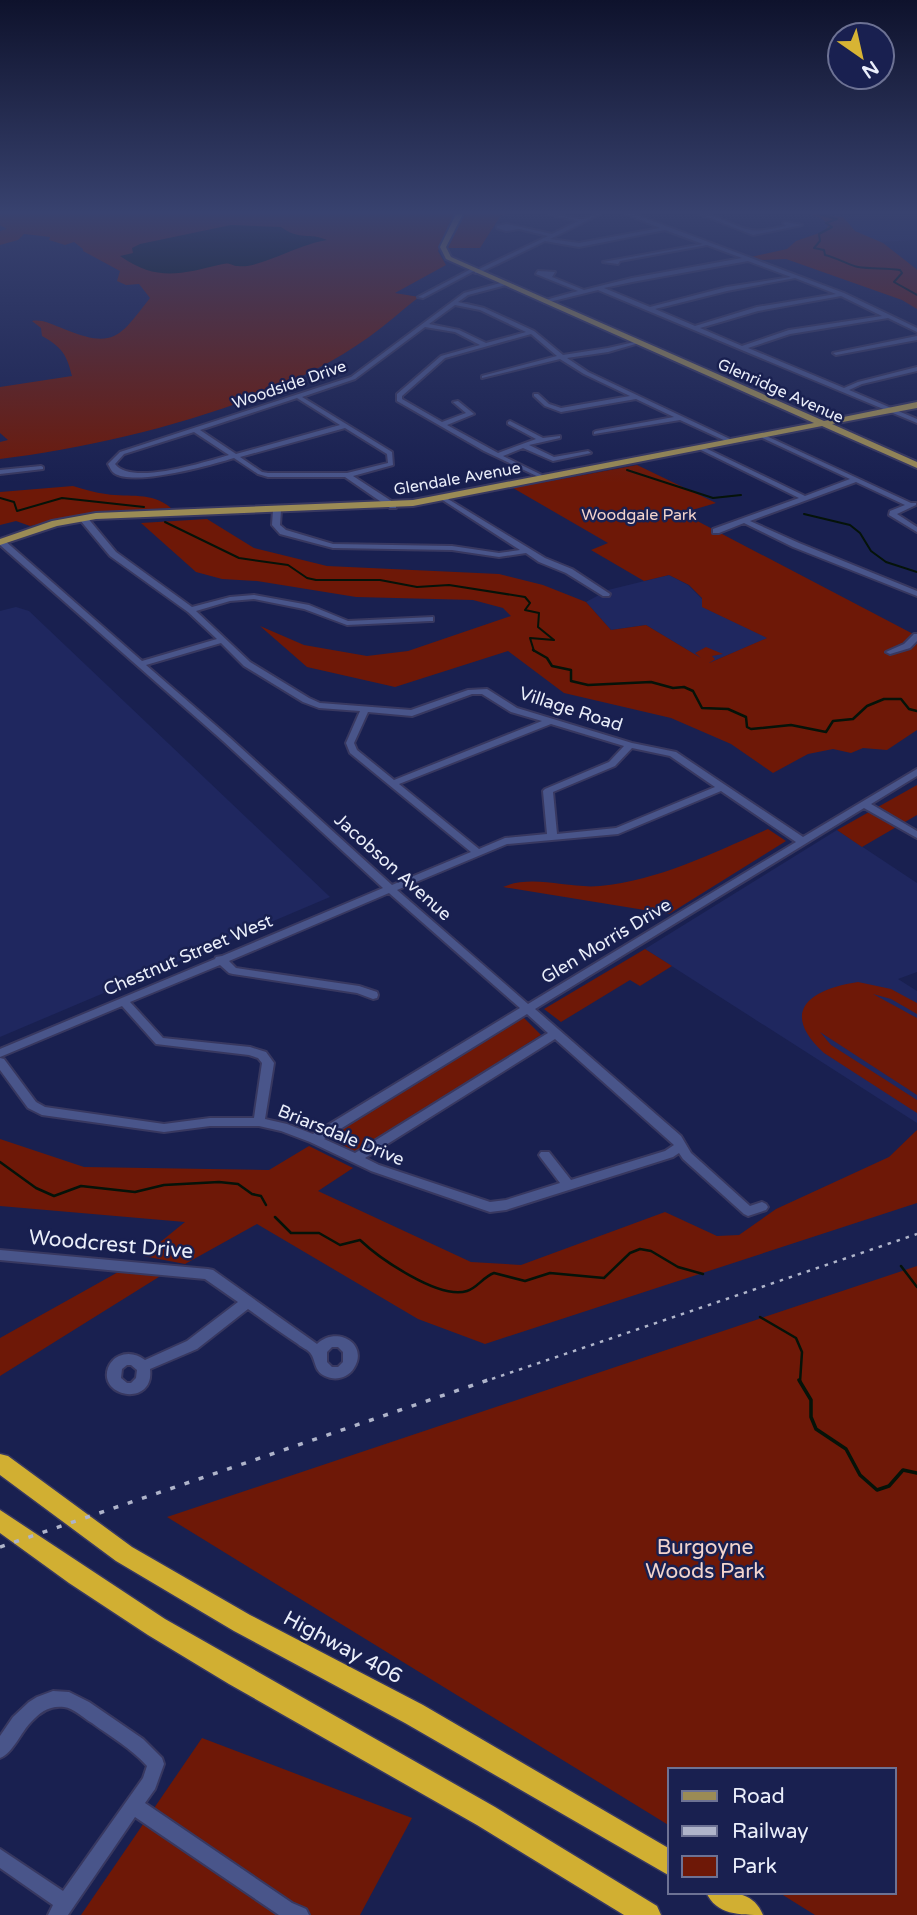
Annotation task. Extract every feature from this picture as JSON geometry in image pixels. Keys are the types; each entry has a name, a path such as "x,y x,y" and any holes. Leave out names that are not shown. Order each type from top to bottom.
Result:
{"highway":[{"name":"Highway 406","path":"0,1463 124,1554 242,1623 414,1714 668,1862"},
{"path":"0,1520 47,1556 148,1622 570,1864 648,1915"},
{"path":"722,1894 750,1915"}],"main road":[{"name":"Glenridge Avenue","path":"548,303 917,465"},
{"name":"Glendale Avenue","path":"1,542 55,523 129,514 393,506 917,405"}],"street":[{"name":"Woodside Drive","path":"235,456 141,477 124,474 111,464 114,458 122,453 300,398 353,378 453,303"},
{"path":"456,303 482,309 532,332 561,357 586,373 730,441"},
{"path":"636,303 917,421"},
{"path":"649,309 671,303"},
{"path":"694,328 757,309 789,303"},
{"path":"862,303 917,330"},
{"path":"742,348 789,332 890,316"},
{"path":"423,325 457,331 485,345"},
{"path":"532,332 443,357 399,395 399,400 441,425 545,478"},
{"path":"836,353 917,338"},
{"path":"484,377 561,357 608,350 637,342"},
{"path":"845,390 860,383 917,369"},
{"path":"536,395 547,405 568,411 635,397"},
{"path":"196,430 268,475 347,475 385,467 393,461 390,453 300,398"},
{"path":"441,425 471,414 456,402"},
{"path":"596,433 681,418"},
{"path":"510,423 542,440"},
{"path":"235,456 345,426"},
{"path":"760,435 855,480 914,504"},
{"path":"499,455 523,445 558,437"},
{"path":"523,445 553,459 588,453"},
{"path":"699,447 804,498"},
{"path":"0,472 41,468"},
{"path":"347,475 393,506"},
{"path":"716,531 855,480"},
{"path":"443,498 527,551 569,571 606,594"},
{"path":"914,504 893,515 917,530"},
{"path":"277,510 276,525 283,532 332,546 452,548 499,555 527,551"},
{"name":"Village Road","path":"83,519 113,554 191,610 259,673 317,705 412,713 471,692 484,691 514,710 630,745 673,754 803,842"},
{"path":"743,520 796,545 917,594"},
{"name":"Jacobson Avenue","path":"1,542 141,664 389,888 677,1139 680,1147 748,1210 762,1207"},
{"path":"191,610 230,599 254,597 306,607 347,622 430,619"},
{"path":"890,652 907,646 917,636"},
{"path":"141,664 222,640"},
{"path":"365,710 350,743 353,751 477,852"},
{"path":"392,784 550,721"},
{"path":"552,836 548,791 612,764 630,745"},
{"name":"Glen Morris Drive","path":"314,1139 917,772"},
{"name":"Chestnut Street West","path":"0,1053 505,841 618,831 723,787"},
{"path":"864,804 917,835"},
{"path":"220,959 233,971 359,990 373,995"},
{"path":"123,1001 160,1041 250,1051 262,1055 268,1063 259,1122"},
{"path":"355,1159 556,1033"},
{"name":"Briarsdale Drive","path":"0,1062 32,1105 54,1115 164,1128 210,1122 259,1122 314,1139 355,1159 490,1207 506,1205 569,1186 669,1154 680,1147"},
{"path":"545,1155 569,1186"},
{"name":"Woodcrest Drive","path":"0,1255 208,1274 319,1352"},
{"path":"144,1366 192,1345 248,1302"},
{"path":"0,1749 28,1711 45,1701 66,1698 128,1737 156,1764 149,1783 134,1806 61,1909 0,1858"},
{"path":"134,1806 286,1909 300,1915"}],"shaded area":[{"path":"669,575 688,585 702,599 703,607 768,638 709,663 646,625 611,630 586,602 608,590"},
{"path":"16,607 29,611 330,897 0,1037 0,611"},
{"path":"837,830 917,883 917,972 898,979 917,991 917,1123 645,949"}],"green space":[{"path":"146,303 411,303 369,337 330,361 241,402 142,432 0,459 0,442 8,440 0,433 0,387 72,376 63,352 42,336 41,328 32,321 44,322 95,338 115,336"},
{"name":"Woodgale Park","path":"637,465 716,503 682,513 917,636 917,730 887,750 863,748 851,753 833,749 808,754 773,773 731,744 671,718 564,693 508,651 395,687 307,667 260,626 304,645 367,656 408,651 511,616 503,608 473,600 356,597 257,581 222,579 196,572 141,523 207,519 254,548 327,566 499,574 543,585 586,602 611,630 646,625 701,658 695,653 706,647 723,654 712,656 715,659 709,663 767,638 702,607 702,598 689,585 669,575 644,581 591,550 608,543 513,488"},
{"path":"73,486 115,495 148,497 171,508 89,513 30,526 16,521 0,525 0,492"},
{"path":"917,785 917,815 862,847 837,830"},
{"path":"768,829 786,841 669,914 503,887 526,882 588,886 622,883 665,872"},
{"path":"645,949 672,966 640,986 630,980 561,1022 544,1009"},
{"path":"858,982 891,989 917,1003 917,1014 891,999 873,994 917,1018 917,1095 820,1032 831,1045 917,1100 917,1113 824,1053 810,1038 803,1025 802,1014 806,1004 814,996 841,985"},
{"path":"523,1017 541,1035 356,1153 330,1137"},
{"path":"917,1130 917,1203 485,1344 418,1319 257,1224 185,1264 143,1256 185,1222 0,1206 0,1139 84,1167 269,1170 309,1146 353,1168 318,1191 471,1262 521,1265 665,1212 717,1236 739,1235 776,1209 889,1157"},
{"name":"Burgoyne Woods Park","path":"917,1266 917,1915 815,1915 781,1894 896,1894 896,1768 668,1768 668,1825 167,1517"},
{"path":"120,1271 162,1275 0,1376 0,1338"},
{"path":"202,1738 412,1818 360,1915 81,1915"}],"waterway":[{"path":"627,470 713,498 741,495"},
{"path":"0,498 14,502 17,511 62,498 144,507"},
{"path":"804,514 850,525 860,533 871,551 886,562 917,572"},
{"path":"165,522 239,558 288,565 307,578 316,580 380,580 417,587 449,585 525,597 530,603 525,610 539,613 538,627 554,640 530,638 534,650"},
{"path":"534,650 547,658 552,666 571,670 571,681 588,685 651,682 673,688 684,687 693,691 702,708 728,709 746,717 747,727 751,729 791,725 826,732 833,721 853,719 867,706 884,699 901,699 909,709 917,711"},
{"path":"0,1162 36,1188 54,1196 81,1186 135,1192 164,1185 219,1182 238,1184 252,1194 261,1196 266,1205"},
{"path":"275,1217 291,1233 319,1233 340,1245 360,1240 410,1276 426,1284 455,1292 471,1290 494,1273 525,1281 550,1273 604,1278 630,1253 640,1249 651,1251 678,1267 703,1274"},
{"path":"901,1266 917,1287"},
{"path":"760,1317 796,1338 802,1352 800,1382"},
{"path":"800,1382 811,1400 811,1417 816,1429 846,1449 860,1475 877,1490 889,1486 903,1470 917,1473"}],"railway":[{"path":"483,1382 917,1234"},
{"path":"0,1547 488,1380"}]}
